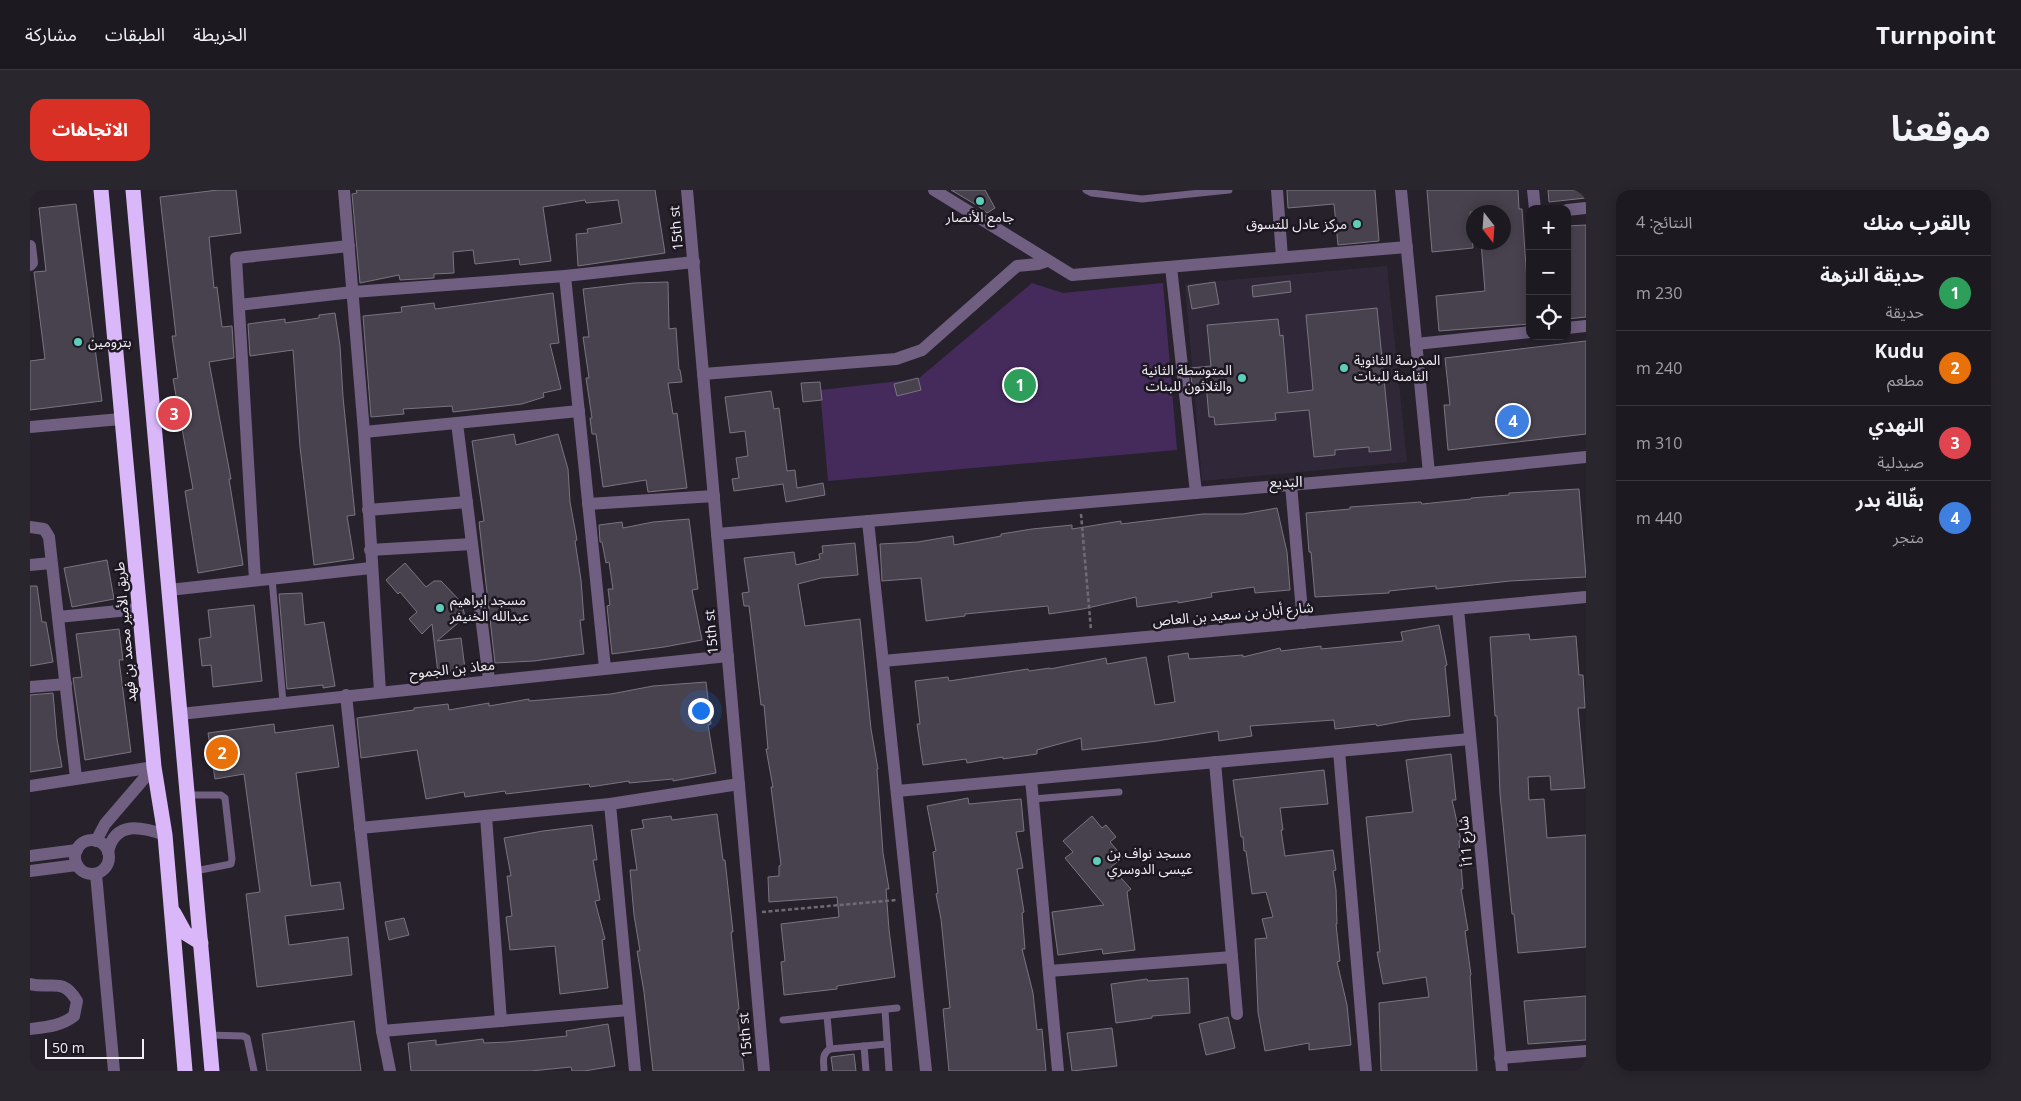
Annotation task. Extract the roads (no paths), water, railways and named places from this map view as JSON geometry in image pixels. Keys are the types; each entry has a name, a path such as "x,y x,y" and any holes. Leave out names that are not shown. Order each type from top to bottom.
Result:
{"highway":[{"name":"طريق الأمير محمد بن فهد","path":"101,190 154,768 165,835 185,1071"},
{"path":"133,190 212,1071"},
{"path":"171,908 185,934 201,943"}],"street":[{"path":"344,190 364,432 380,692"},
{"name":"15th st","path":"687,190 764,1071"},
{"path":"934,190 1072,275 1407,247"},
{"path":"1277,190 1282,258"},
{"path":"1401,190 1429,473"},
{"path":"1533,190 1535,205"},
{"path":"1571,210 1586,208"},
{"path":"30,246 32,263 30,266"},
{"path":"254,580 236,258 349,246"},
{"path":"703,374 896,359 922,350 1017,266 1048,261"},
{"path":"239,306 353,292 565,276 694,262"},
{"path":"1171,267 1196,493"},
{"path":"565,276 605,668"},
{"path":"1571,328 1586,326"},
{"path":"1416,344 1526,332"},
{"path":"364,432 579,411"},
{"path":"30,427 121,419"},
{"path":"457,423 489,680"},
{"path":"717,534 1429,473 1586,457"},
{"path":"1291,485 1303,623"},
{"path":"588,504 714,496"},
{"path":"368,510 466,502"},
{"path":"868,521 926,1071"},
{"path":"30,527 44,528 49,537 76,778"},
{"path":"370,550 472,544"},
{"path":"30,565 51,563"},
{"path":"169,590 371,568"},
{"name":"شارع أبان بن سعيد بن العاص","path":"883,661 1586,598"},
{"path":"58,617 139,609"},
{"name":"شارع 11أ","path":"1458,609 1501,1065"},
{"name":"معاذ بن الجموح","path":"180,714 728,656"},
{"path":"30,686 66,684"},
{"path":"346,695 382,1031 390,1071"},
{"path":"896,791 1470,738"},
{"path":"1339,751 1366,1071"},
{"path":"1215,762 1237,1014"},
{"path":"30,786 154,768"},
{"path":"96,841 105,824 154,768"},
{"path":"1031,779 1058,1071"},
{"path":"360,828 610,804 739,784"},
{"path":"610,804 635,1071"},
{"path":"486,816 501,1021"},
{"path":"108,852 105,847 96,841 85,842 77,850 77,866 85,873 96,874 105,868 108,863 110,845 118,833 131,828 145,828 165,835"},
{"path":"30,856 77,850"},
{"path":"30,871 77,866"},
{"path":"96,874 114,1071"},
{"path":"1049,971 1232,957"},
{"path":"30,984 37,986 55,984 71,991 77,1001 74,1016 66,1022 51,1027 30,1028"},
{"path":"382,1031 629,1010"},
{"path":"1501,1065 1586,1051"}],"lane":[{"path":"1086,190 1092,193 1142,200 1229,190"},
{"path":"272,578 283,702"},
{"path":"1033,799 1119,792"},
{"path":"188,796 221,795 225,798 232,859 230,864 226,866 195,871"},
{"path":"783,1020 897,1008"},
{"path":"885,1010 890,1071"},
{"path":"827,1016 830,1049"},
{"path":"208,1036 243,1036 247,1038 254,1071"},
{"path":"824,1071 825,1052 830,1049 887,1044"},
{"path":"864,1046 866,1071"}],"place":[{"name":"جامع الأنصار","path":"980,201"},
{"name":"مركز عادل للتسوق","path":"1357,224"},
{"name":"بترومين","path":"78,342"},
{"name":"المدرسة الثانوية الثامنة للبنات","path":"1344,368"},
{"name":"المتوسطة الثانية والثلاثون للبنات","path":"1242,378"},
{"name":"حديقة النزهة","path":"1020,385"},
{"name":"النهدي","path":"174,414"},
{"name":"بقّالة بدر","path":"1513,421"},
{"name":"مسجد ابراهيم عبدالله الخنيفر","path":"440,608"},
{"name":"Kudu","path":"222,753"},
{"name":"مسجد نواف بن عيسى الدوسري","path":"1097,861"}],"district":[{"name":"البديع","path":"1286,482"}]}
